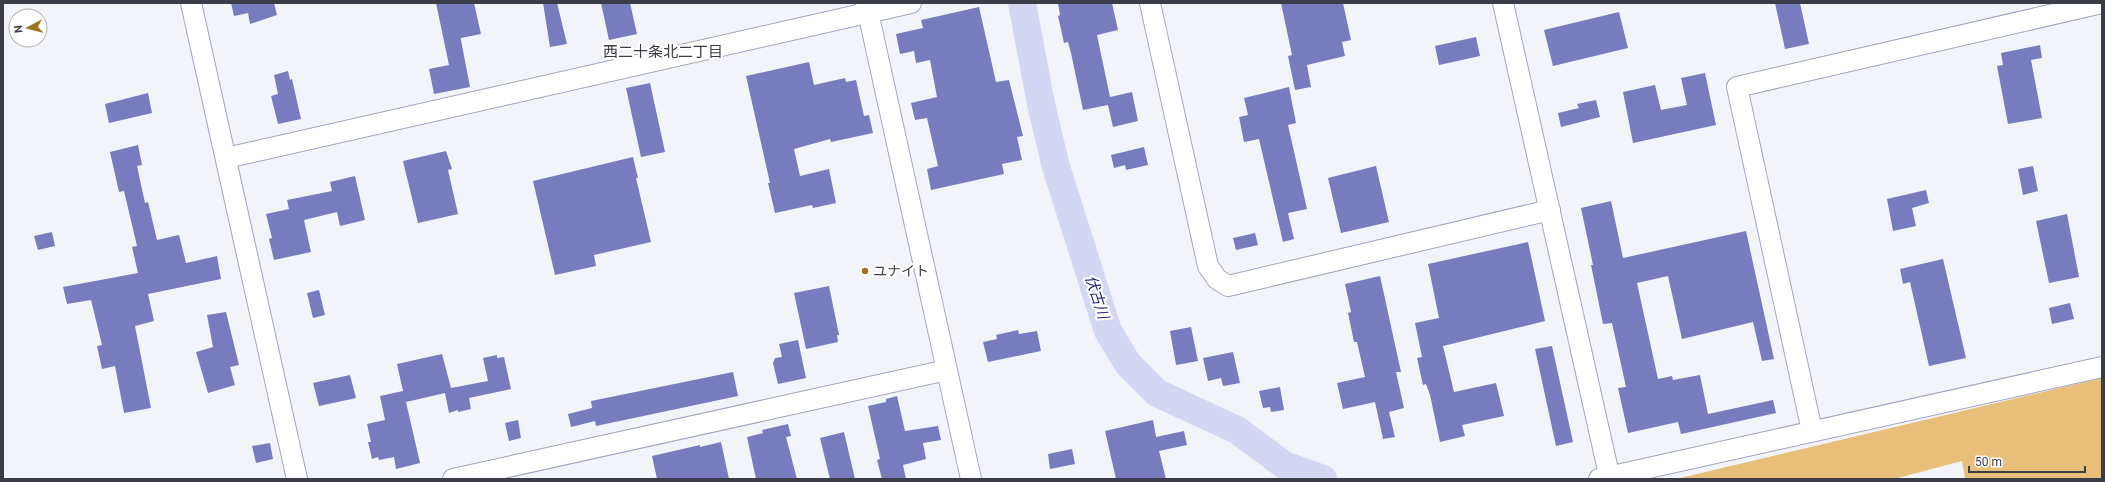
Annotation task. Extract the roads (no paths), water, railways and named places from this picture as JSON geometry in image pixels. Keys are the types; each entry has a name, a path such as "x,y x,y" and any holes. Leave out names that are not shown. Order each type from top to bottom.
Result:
{"street":[{"path":"191,3 297,479"},
{"path":"226,158 867,8 910,3"},
{"path":"1150,3 1208,266 1217,279 1228,286 1550,210"},
{"path":"1503,3 1550,210 1606,478 2102,367"},
{"path":"1812,431 1737,87 2102,3"},
{"path":"867,8 972,479"},
{"path":"453,479 947,370"}],"waterway":[{"name":"伏古川","path":"1022,3 1041,104 1056,167 1108,331 1128,364 1157,393 1237,430 1284,465 1323,479"}],"place":[{"name":"ユナイト","path":"865,271"}],"district":[{"name":"西二十条北二丁目","path":"663,52"}]}
